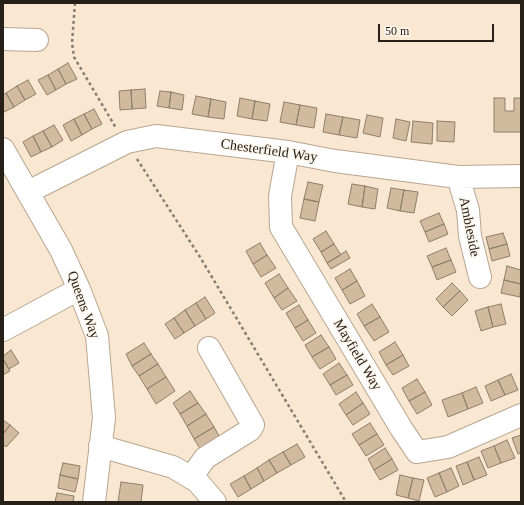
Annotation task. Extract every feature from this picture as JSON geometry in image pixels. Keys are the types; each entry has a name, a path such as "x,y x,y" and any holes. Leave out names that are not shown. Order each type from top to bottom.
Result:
{"street":[{"path":"3,40 37,40"},
{"name":"Chesterfield Way","path":"28,192 127,142 156,136 288,152 335,161 458,177 521,176"},
{"name":"Queens Way","path":"3,149 61,250 79,289 97,336 104,418 94,502"},
{"name":"Mayfield Way","path":"288,152 280,196 281,228 401,428 417,452 448,447 521,415"},
{"name":"Ambleside","path":"458,177 468,210 470,236 480,277"},
{"path":"3,330 79,289"},
{"path":"191,478 205,458 250,430 253,425 209,348"},
{"path":"100,446 173,468 197,481 215,502"}],"path":[{"path":"74,3 72,43 74,57 116,128 127,142 200,257 346,502"}],"building":[{"path":"68,63 77,79 66,84 58,69"},
{"path":"58,69 66,84 56,90 48,75"},
{"path":"48,75 56,90 47,95 38,80"},
{"path":"28,80 36,94 25,100 17,86"},
{"path":"17,86 25,100 14,107 6,93"},
{"path":"145,89 146,108 132,109 131,90"},
{"path":"131,90 132,109 120,110 119,91"},
{"path":"160,91 171,92 169,108 157,106"},
{"path":"171,92 184,95 182,110 169,108"},
{"path":"6,93 14,107 4,112 3,95"},
{"path":"196,96 211,99 208,117 192,114"},
{"path":"240,98 255,101 252,119 237,116"},
{"path":"494,98 505,98 505,111 514,111 514,98 521,98 521,132 494,132"},
{"path":"211,99 226,102 224,119 208,117"},
{"path":"255,101 270,104 267,121 252,119"},
{"path":"284,102 300,105 296,125 280,122"},
{"path":"300,105 317,108 314,128 296,125"},
{"path":"94,109 102,124 92,129 84,114"},
{"path":"84,114 92,129 82,135 74,119"},
{"path":"326,114 343,117 339,135 323,132"},
{"path":"367,115 383,118 380,137 363,133"},
{"path":"343,117 360,120 357,138 339,135"},
{"path":"74,119 82,135 71,141 63,125"},
{"path":"396,119 410,122 406,141 393,138"},
{"path":"413,121 433,123 432,144 411,142"},
{"path":"437,121 455,122 454,142 437,141"},
{"path":"54,125 63,140 52,147 43,131"},
{"path":"43,131 52,147 41,152 33,136"},
{"path":"33,136 41,152 31,157 23,142"},
{"path":"308,182 323,185 319,202 304,199"},
{"path":"352,184 365,186 362,207 348,204"},
{"path":"365,186 378,189 375,209 362,207"},
{"path":"391,188 404,190 400,211 387,208"},
{"path":"404,190 418,192 414,213 400,211"},
{"path":"304,199 319,202 315,221 300,218"},
{"path":"439,213 444,224 425,232 420,221"},
{"path":"444,224 448,234 429,242 425,232"},
{"path":"326,231 334,244 321,252 313,239"},
{"path":"503,233 507,244 489,249 486,237"},
{"path":"260,243 267,255 253,264 246,251"},
{"path":"334,244 341,255 327,263 321,252"},
{"path":"507,244 510,256 492,261 489,249"},
{"path":"446,248 451,260 432,267 427,256"},
{"path":"346,251 350,258 331,269 327,263"},
{"path":"267,255 276,268 261,277 253,264"},
{"path":"451,260 456,272 437,280 432,267"},
{"path":"507,266 521,270 521,284 504,280"},
{"path":"350,269 357,281 342,290 335,278"},
{"path":"279,274 288,288 274,298 265,283"},
{"path":"504,280 521,284 520,297 501,293"},
{"path":"357,281 365,296 350,304 342,290"},
{"path":"452,283 460,291 443,307 436,299"},
{"path":"288,288 297,301 282,310 274,298"},
{"path":"460,291 468,300 452,316 443,307"},
{"path":"205,297 215,313 206,319 196,303"},
{"path":"196,303 206,319 195,326 185,310"},
{"path":"372,304 380,317 364,326 357,314"},
{"path":"501,304 506,324 493,327 488,307"},
{"path":"299,305 308,320 295,328 286,313"},
{"path":"488,307 493,327 481,331 475,311"},
{"path":"185,310 195,326 184,333 174,318"},
{"path":"380,317 389,332 374,341 364,326"},
{"path":"174,318 184,333 175,339 165,324"},
{"path":"308,320 316,333 303,341 295,328"},
{"path":"321,335 329,347 312,357 305,345"},
{"path":"395,342 403,355 386,365 379,352"},
{"path":"144,343 151,354 132,366 126,354"},
{"path":"329,347 336,359 320,369 312,357"},
{"path":"11,350 19,363 9,369 3,359 3,356"},
{"path":"151,354 158,364 139,376 132,366"},
{"path":"403,355 409,366 393,375 386,365"},
{"path":"3,359 10,371 3,375"},
{"path":"339,363 347,375 330,385 323,374"},
{"path":"158,364 166,377 147,389 139,376"},
{"path":"511,374 518,390 505,395 498,380"},
{"path":"347,375 353,385 336,395 330,385"},
{"path":"166,377 175,391 156,404 147,389"},
{"path":"417,379 425,392 409,401 402,388"},
{"path":"498,380 505,395 491,401 485,386"},
{"path":"476,387 483,403 468,409 462,393"},
{"path":"190,391 198,403 180,414 173,403"},
{"path":"356,392 363,403 346,415 339,404"},
{"path":"425,392 432,405 417,414 409,401"},
{"path":"462,393 468,409 448,417 442,400"},
{"path":"198,403 206,414 187,426 180,414"},
{"path":"363,403 370,414 353,425 346,415"},
{"path":"206,414 214,427 194,439 187,426"},
{"path":"3,420 10,425 3,434"},
{"path":"370,423 377,434 359,445 352,434"},
{"path":"10,425 19,433 6,447 3,444 3,434"},
{"path":"214,427 220,438 201,450 194,439"},
{"path":"377,434 384,445 366,456 359,445"},
{"path":"521,435 521,453 518,454 512,438"},
{"path":"507,440 515,458 501,463 494,446"},
{"path":"297,444 305,457 291,465 283,452"},
{"path":"494,446 501,463 488,468 481,451"},
{"path":"385,448 392,459 374,470 368,459"},
{"path":"283,452 291,465 277,473 269,460"},
{"path":"479,457 487,475 474,480 467,462"},
{"path":"392,459 398,470 380,480 374,470"},
{"path":"269,460 277,473 264,481 257,468"},
{"path":"467,462 474,480 463,485 456,466"},
{"path":"63,463 80,466 78,479 60,475"},
{"path":"257,468 264,481 251,489 244,476"},
{"path":"451,468 459,486 447,492 439,473"},
{"path":"439,473 447,492 435,497 427,478"},
{"path":"60,475 78,479 75,492 58,488"},
{"path":"400,475 413,478 408,498 396,495"},
{"path":"244,476 251,489 238,497 230,484"},
{"path":"413,478 424,480 419,501 408,498"},
{"path":"121,482 143,485 141,502 118,502"},
{"path":"57,493 74,496 73,502 55,502"}]}
